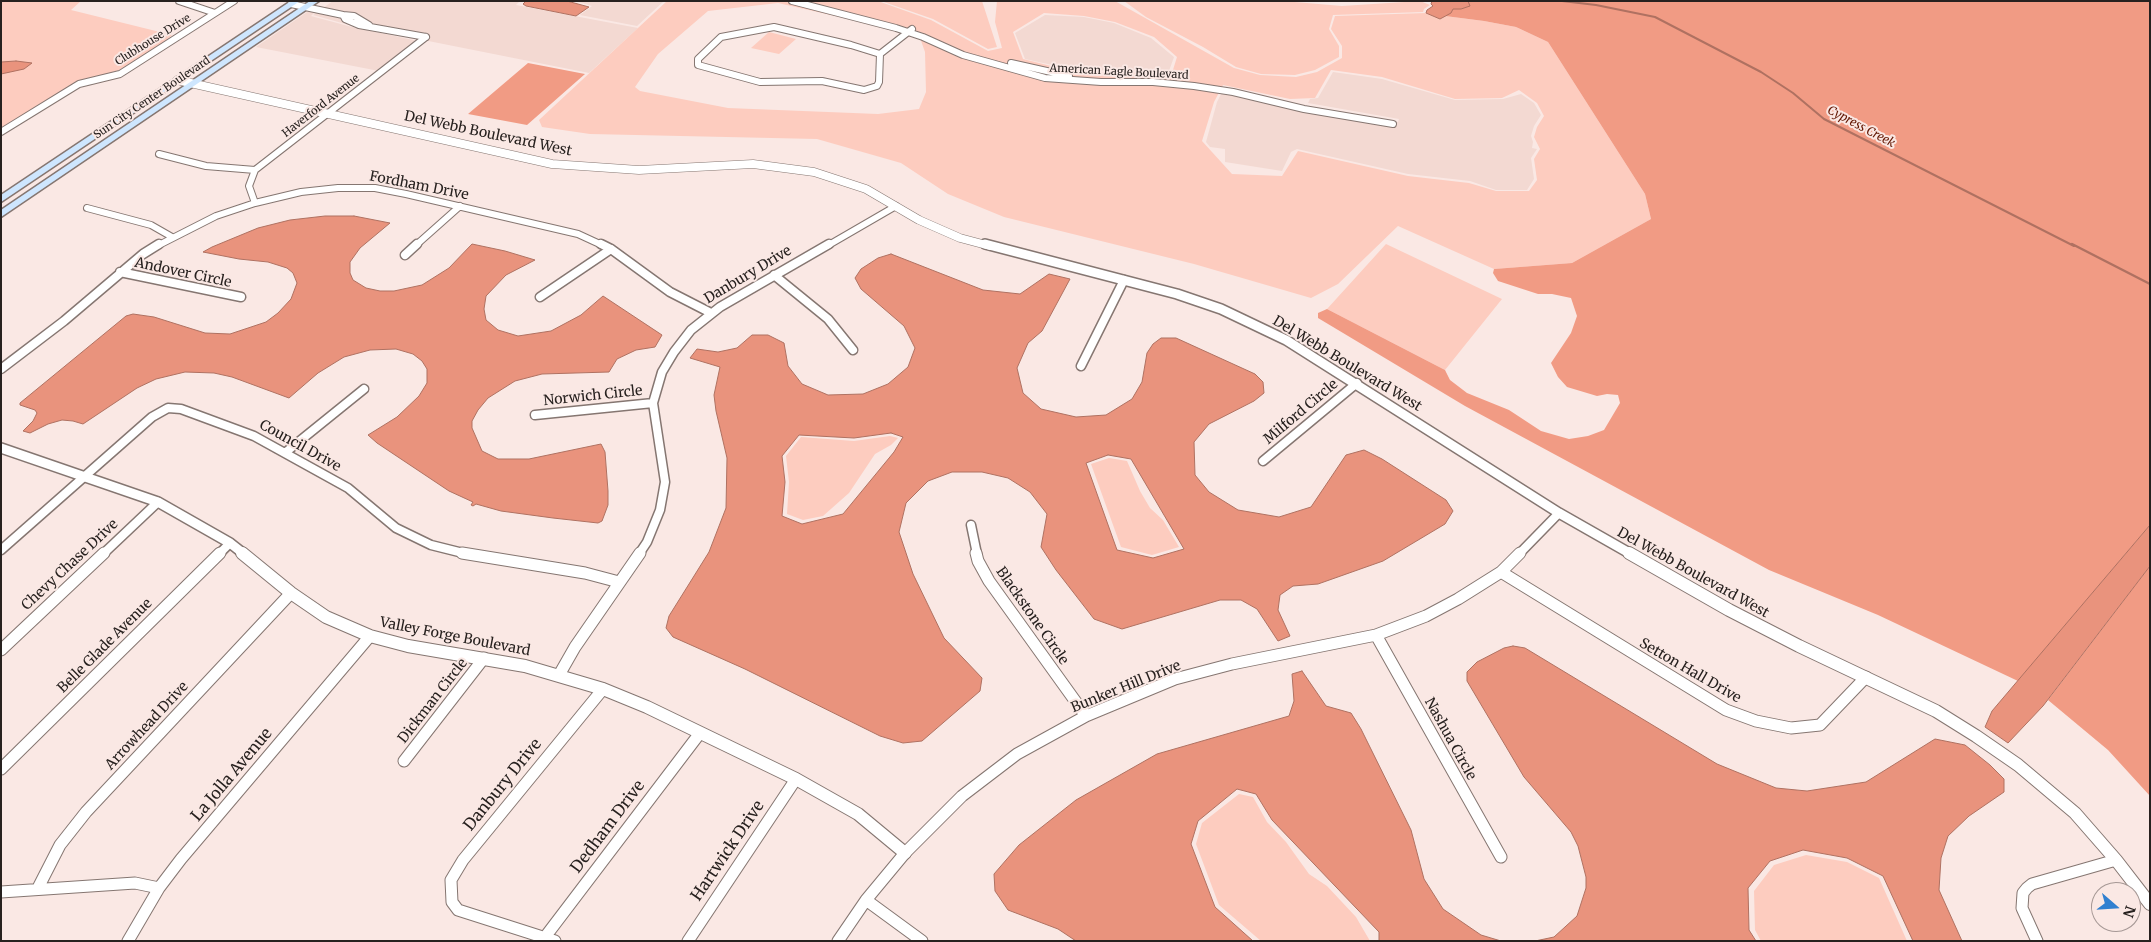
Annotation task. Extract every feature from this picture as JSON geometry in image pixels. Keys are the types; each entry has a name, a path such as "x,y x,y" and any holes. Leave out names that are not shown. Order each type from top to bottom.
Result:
{"main road":[{"name":"Sun City Center Boulevard","path":"1,214 315,1"},
{"name":"Sun City Center Boulevard","path":"1,199 293,3"}],"street":[{"path":"179,1 215,13"},
{"name":"Clubhouse Drive","path":"1,132 79,84 120,74 234,1"},
{"name":"American Eagle Boulevard","path":"792,1 911,30"},
{"name":"American Eagle Boulevard","path":"803,1 911,30 963,55 1045,78 1101,82 1153,82 1194,86 1234,92 1304,109 1394,122"},
{"path":"293,3 343,15"},
{"name":"Haverford Avenue","path":"255,170 426,37 370,25 354,16 343,15"},
{"path":"774,27 851,45 880,54 879,82 872,88 864,90 822,81 760,82 698,65 698,59 721,37 774,27"},
{"path":"880,54 911,30"},
{"name":"Del Webb Boulevard West","path":"177,80 552,164 639,170 735,164 791,168 826,175 852,183 928,224 960,238 1177,294 1239,317 1286,340 1559,513 1729,610 1936,711 2018,765 2074,813 2116,860 2150,904"},
{"path":"159,154 206,166 255,170 249,186 255,203"},
{"name":"Fordham Drive","path":"1,369 64,321 143,254 172,237 216,216 255,203 301,192 338,188 375,188 578,234 629,260 670,292 711,313"},
{"path":"405,255 460,206"},
{"name":"Danbury Drive","path":"559,675 646,542 660,510 664,482 653,404 662,372 674,352 691,330 711,313 896,206"},
{"path":"87,208 151,224 172,237"},
{"path":"540,298 610,249"},
{"name":"Andover Circle","path":"120,272 241,297"},
{"path":"774,276 828,319 853,350"},
{"path":"1081,366 1124,280"},
{"name":"Milford Circle","path":"1263,461 1357,384"},
{"path":"286,452 364,389"},
{"name":"Norwich Circle","path":"535,415 653,404"},
{"name":"Council Drive","path":"1,550 152,417 168,408 181,409 254,436 286,452 348,488 396,528 431,545 470,555 585,573 619,582"},
{"name":"Valley Forge Boulevard","path":"1,448 158,502 230,543 291,593 326,617 370,636 408,646 484,658 559,675 603,689 647,708 796,780 858,814 905,853"},
{"name":"Chevy Chase Drive","path":"1,650 158,502"},
{"name":"Bunker Hill Drive","path":"838,941 866,900 905,853 962,796 1017,754 1086,716 1175,679 1232,664 1376,635 1426,616 1458,599 1501,572 1559,513"},
{"name":"Blackstone Circle","path":"971,525 978,561 989,581 1086,716"},
{"name":"Belle Glade Avenue","path":"1,769 230,543"},
{"name":"Setton Hall Drive","path":"1501,572 1726,710 1756,721 1791,728 1820,725 1842,704 1866,676"},
{"name":"Arrowhead Drive","path":"38,888 60,845 86,812 291,593"},
{"name":"Nashua Circle","path":"1376,635 1501,857"},
{"name":"La Jolla Avenue","path":"128,941 159,888 370,636"},
{"name":"Dickman Circle","path":"404,761 484,658"},
{"name":"Danbury Drive","path":"547,939 458,910 452,902 451,880 463,860 603,689"},
{"name":"Dedham Drive","path":"547,939 700,733"},
{"name":"Hartwick Drive","path":"688,941 796,780"},
{"path":"2037,941 2022,908 2022,900 2026,888 2032,884 2116,860"},
{"path":"1,892 118,884 135,884 159,888"},
{"path":"866,900 922,941"}],"shaded area":[{"path":"1,1 81,1 71,10 172,35 159,47 119,70 83,82 1,130 1,74 4,74 16,61 1,62"},
{"path":"333,1 520,1 516,5 638,28 589,73 353,26 313,15"},
{"path":"526,1 567,1 589,7 576,16 526,6 523,4"},
{"path":"575,1 664,1 637,26 580,15 592,6"},
{"path":"667,1 878,1 931,20 988,51 1002,48 995,22 997,1 1115,1 1234,68 1260,75 1296,77 1317,72 1342,58 1342,46 1331,29 1335,16 1426,13 1440,19 1445,16 1516,27 1548,42 1645,194 1651,219 1572,263 1494,269 1398,226 1338,284 1311,298 1194,264 1004,217 948,194 901,163 817,139 590,134 542,127 539,120","holes":["778,3 893,29 920,38 925,52 926,92 919,109 878,114 728,108 640,91 635,87 658,54 708,11","1044,13 1084,16 1115,22 1154,37 1177,57 1172,73 1075,72 1023,59 1013,32","1331,70 1382,77 1455,99 1502,98 1519,90 1537,103 1544,116 1537,127 1534,137 1540,149 1534,159 1537,180 1529,191 1496,191 1469,183 1408,176 1298,151 1282,176 1232,174 1202,141 1214,102 1223,85 1290,99 1315,98"]},
{"path":"881,1 982,1 997,47 988,49 933,19"},
{"path":"1124,1 1283,1 1342,6 1420,1 1430,5 1423,12 1333,15 1329,29 1339,46 1339,57 1315,70 1295,75 1261,74 1236,67 1146,17"},
{"path":"1432,1 1468,1 1470,6 1453,9 1451,13 1440,19 1426,13 1433,6 1431,4"},
{"path":"1468,1 2150,1 2150,525 2018,681 1878,615 1769,570 1465,406 1318,318 1318,313 1327,309 1445,370 1450,380 1467,393 1509,410 1541,431 1569,439 1588,436 1604,430 1620,403 1618,395 1607,394 1597,396 1567,387 1558,377 1551,363 1571,333 1577,316 1571,298 1552,294 1538,294 1498,281 1493,273 1494,269 1572,263 1651,219 1645,194 1548,42 1516,27 1445,16 1453,9 1461,9"},
{"path":"310,10 316,11 311,16 418,41 379,71 256,47"},
{"path":"1045,15 1084,17 1114,23 1151,38 1174,57 1169,71 1075,70 1025,59 1015,33"},
{"path":"769,32 796,39 779,54 751,48"},
{"path":"1,62 32,63 24,69 1,74"},
{"path":"528,63 585,74 527,125 468,114"},
{"path":"1333,72 1382,79 1455,100 1503,99 1521,94 1534,103 1541,115 1534,126 1531,136 1532,148 1537,149 1531,158 1534,179 1527,190 1496,190 1470,181 1408,174 1297,149 1291,152 1282,171 1225,162 1225,149 1210,147 1206,142 1217,102 1222,92 1397,126 1397,123 1384,120 1398,122 1399,119 1308,103 1310,99 1318,98"},
{"path":"325,216 354,216 390,223 360,248 350,262 350,273 353,280 366,288 394,291 422,285 449,268 472,244 535,260 506,275 486,296 484,309 486,320 498,330 518,336 551,331 581,315 603,296 662,335 655,347 636,350 617,359 609,372 542,374 515,381 488,398 472,421 472,428 482,451 498,459 529,459 601,444 605,452 608,491 608,505 602,521 598,523 553,518 501,511 476,504 473,506 471,505 473,502 449,491 377,443 368,435 397,417 419,396 427,383 427,369 422,361 413,354 396,349 370,350 344,357 318,373 289,398 232,377 214,373 185,372 156,379 137,388 83,424 62,420 48,424 30,433 23,431 33,421 37,413 35,410 20,405 20,403 126,316 133,314 154,317 205,333 230,334 266,322 278,313 291,299 297,283 293,273 287,268 268,262 203,252 258,228 290,220"},
{"path":"1386,244 1502,299 1445,370 1327,309"},
{"path":"891,254 983,290 1020,294 1049,274 1070,279 1042,331 1028,343 1017,368 1023,393 1041,409 1076,417 1106,415 1132,399 1142,382 1147,353 1153,344 1161,338 1176,338 1255,374 1263,382 1264,393 1254,401 1209,424 1194,442 1195,475 1209,492 1238,510 1279,517 1311,507 1346,455 1364,450 1382,459 1446,500 1453,511 1445,524 1383,561 1318,584 1293,586 1280,595 1278,610 1290,636 1278,641 1257,609 1241,600 1220,600 1122,629 1094,619 1056,570 1041,547 1047,514 1030,492 1008,478 982,472 952,472 928,481 906,503 899,532 913,574 944,638 982,678 980,691 922,741 903,743 880,736 745,669 673,637 666,628 669,616 709,552 726,508 727,458 714,395 720,367 690,358 697,349 718,352 737,348 752,335 768,335 784,343 788,366 802,384 828,395 863,394 888,384 908,367 915,348 904,326 861,289 855,278 861,269 878,258","holes":["891,433 903,437 894,452 843,514 802,524 782,516 785,482 782,456 799,435 854,438","1108,455 1131,459 1184,549 1153,558 1117,550 1086,463"]},
{"path":"890,436 898,438 891,445 875,454 849,493 823,516 803,520 787,514 789,482 786,456 801,437 854,441"},
{"path":"1109,458 1127,461 1140,491 1150,508 1163,520 1179,547 1152,555 1121,547 1091,464"},
{"path":"2150,525 2150,566 2043,706 2008,743 1985,727 1992,711"},
{"path":"2150,566 2150,796 2108,750 2048,700"},
{"path":"1513,646 1525,648 1717,764 1776,788 1807,791 1866,782 1935,739 1965,745 2004,779 2004,792 1969,816 1948,836 1941,858 1939,890 1962,941 1913,941 1883,876 1847,858 1803,850 1770,861 1748,888 1749,930 1756,941 1535,941 1554,937 1577,916 1586,888 1586,877 1578,846 1571,832 1524,777 1467,681 1467,672 1477,662 1504,648"},
{"path":"1302,671 1326,706 1351,713 1361,729 1411,830 1424,879 1443,909 1481,935 1501,941 1379,941 1379,932 1272,820 1256,794 1237,789 1198,821 1191,844 1215,907 1253,941 1076,941 1058,929 1008,910 995,891 994,874 1019,845 1076,800 1157,754 1289,716 1294,701 1292,674"},
{"path":"1239,794 1253,797 1267,822 1286,842 1309,874 1327,886 1356,917 1370,941 1261,941 1219,905 1196,844 1202,823"},
{"path":"1806,855 1847,862 1879,878 1907,941 1761,941 1755,930 1754,891 1774,865"}],"waterway":[{"name":"Cypress Creek","path":"1562,1 1596,5 1655,17 1761,72 1793,93 1824,119 2074,246"},
{"name":"Cypress Creek","path":"2072,244 2150,284"}]}
